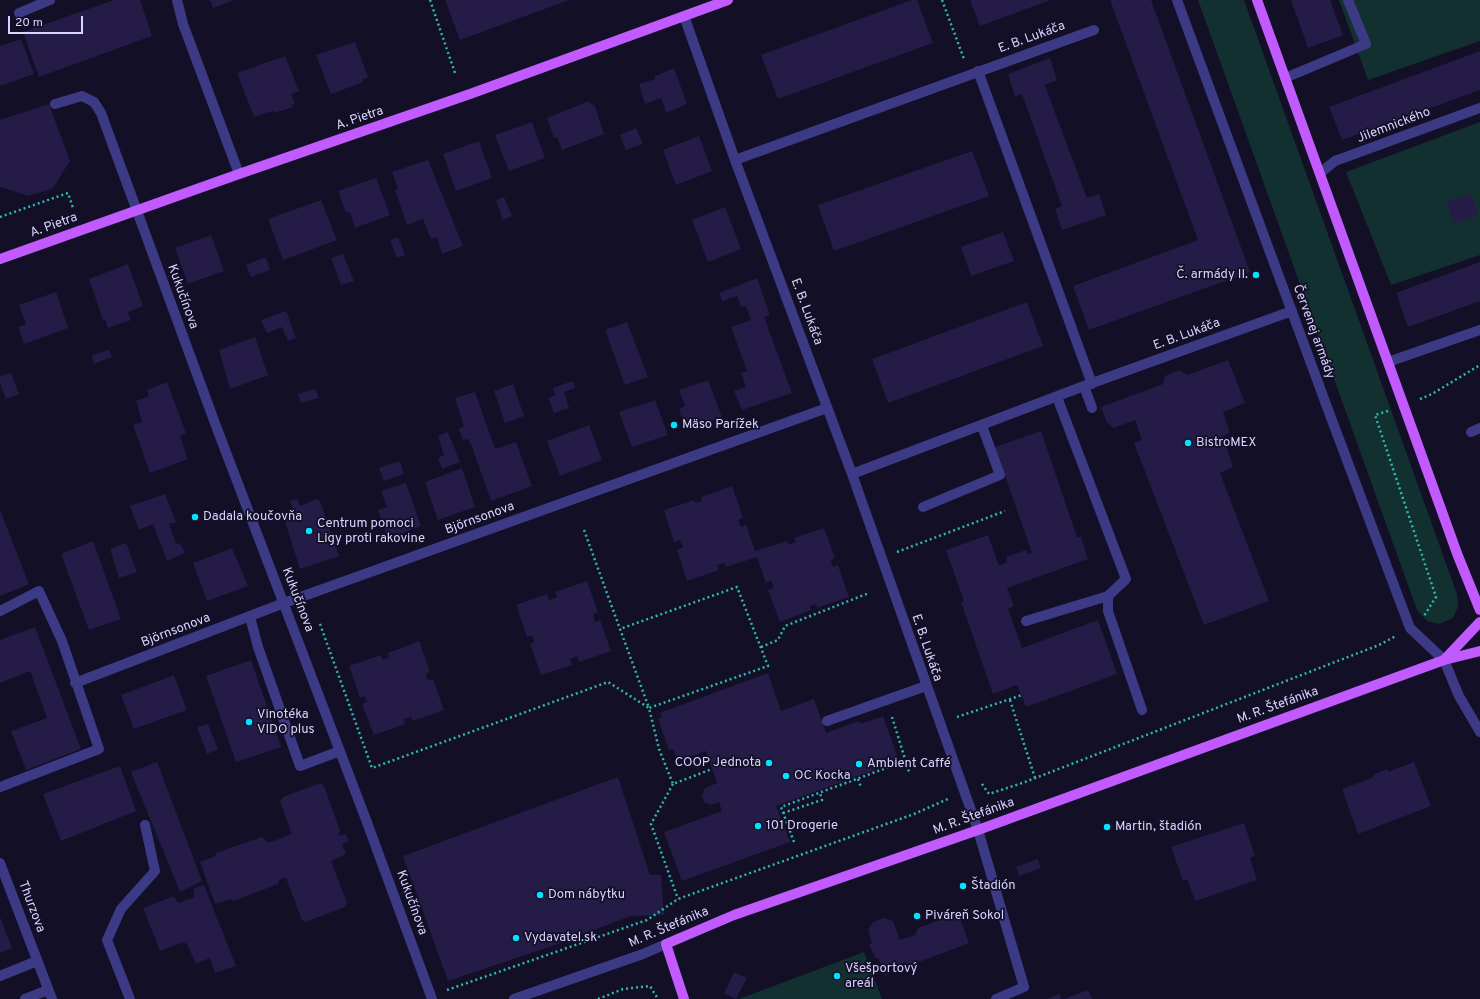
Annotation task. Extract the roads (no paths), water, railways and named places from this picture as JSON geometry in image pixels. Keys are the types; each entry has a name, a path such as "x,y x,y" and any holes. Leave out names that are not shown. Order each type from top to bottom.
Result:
{"main road":[{"name":"A. Pietra","path":"0,259 470,94 728,0"},
{"path":"1257,0 1458,556 1480,610"},
{"path":"1444,660 1480,622"},
{"path":"1444,660 1480,651"},
{"name":"M. R. Štefánika","path":"666,944 734,915 978,830 1444,660"},
{"path":"666,944 684,999"}],"street":[{"path":"19,13 50,0"},
{"path":"177,0 183,24 239,174"},
{"name":"Červenej armády","path":"1178,0 1410,628 1444,660"},
{"path":"1285,78 1366,44 1348,0"},
{"name":"E. B. Lukáča","path":"684,16 735,160 852,474 978,830 1024,987 996,999"},
{"name":"E. B. Lukáča","path":"735,160 1094,30"},
{"path":"974,73 1088,385 1092,408"},
{"name":"Kukučínova","path":"55,104 82,96 94,102 101,113 216,426 340,751 431,998"},
{"name":"Jilemnického","path":"1320,173 1335,161 1480,108"},
{"name":"E. B. Lukáča","path":"852,474 1088,385 1292,311"},
{"path":"1388,362 1480,330"},
{"path":"1026,621 1108,596 1126,579 1057,397"},
{"name":"Björnsonova","path":"75,683 284,603 827,408"},
{"path":"923,507 1000,475 982,426"},
{"path":"0,611 39,591 62,641 99,750 0,787"},
{"path":"1108,596 1108,610 1142,710"},
{"path":"250,617 258,647 300,766 340,751"},
{"path":"1444,660 1458,696 1480,732"},
{"path":"827,721 926,686"},
{"path":"130,999 107,940 121,909 155,871 145,825"},
{"name":"Thurzova","path":"0,863 50,994 25,999"},
{"name":"M. R. Štefánika","path":"514,999 543,994 666,944"},
{"path":"0,976 37,961"}],"place":[{"name":"Č. armády II.","path":"1256,275"},
{"name":"Mäso Parížek","path":"674,425"},
{"name":"BistroMEX","path":"1188,443"},
{"name":"Dadala koučovňa","path":"195,517"},
{"name":"Centrum pomoci Ligy proti rakovine","path":"309,531"},
{"name":"Vinotéka VIDO plus","path":"249,722"},
{"name":"COOP Jednota","path":"769,763"},
{"name":"Ambient Caffé","path":"859,764"},
{"name":"OC Kocka","path":"786,776"},
{"name":"101 Drogerie","path":"758,826"},
{"name":"Martin, štadión","path":"1107,827"},
{"name":"Štadión","path":"963,886"},
{"name":"Dom nábytku","path":"540,895"},
{"name":"Piváreň Sokol","path":"917,916"},
{"name":"Vydavatel.sk","path":"516,938"},
{"name":"Všešportový areál","path":"837,976"}]}
